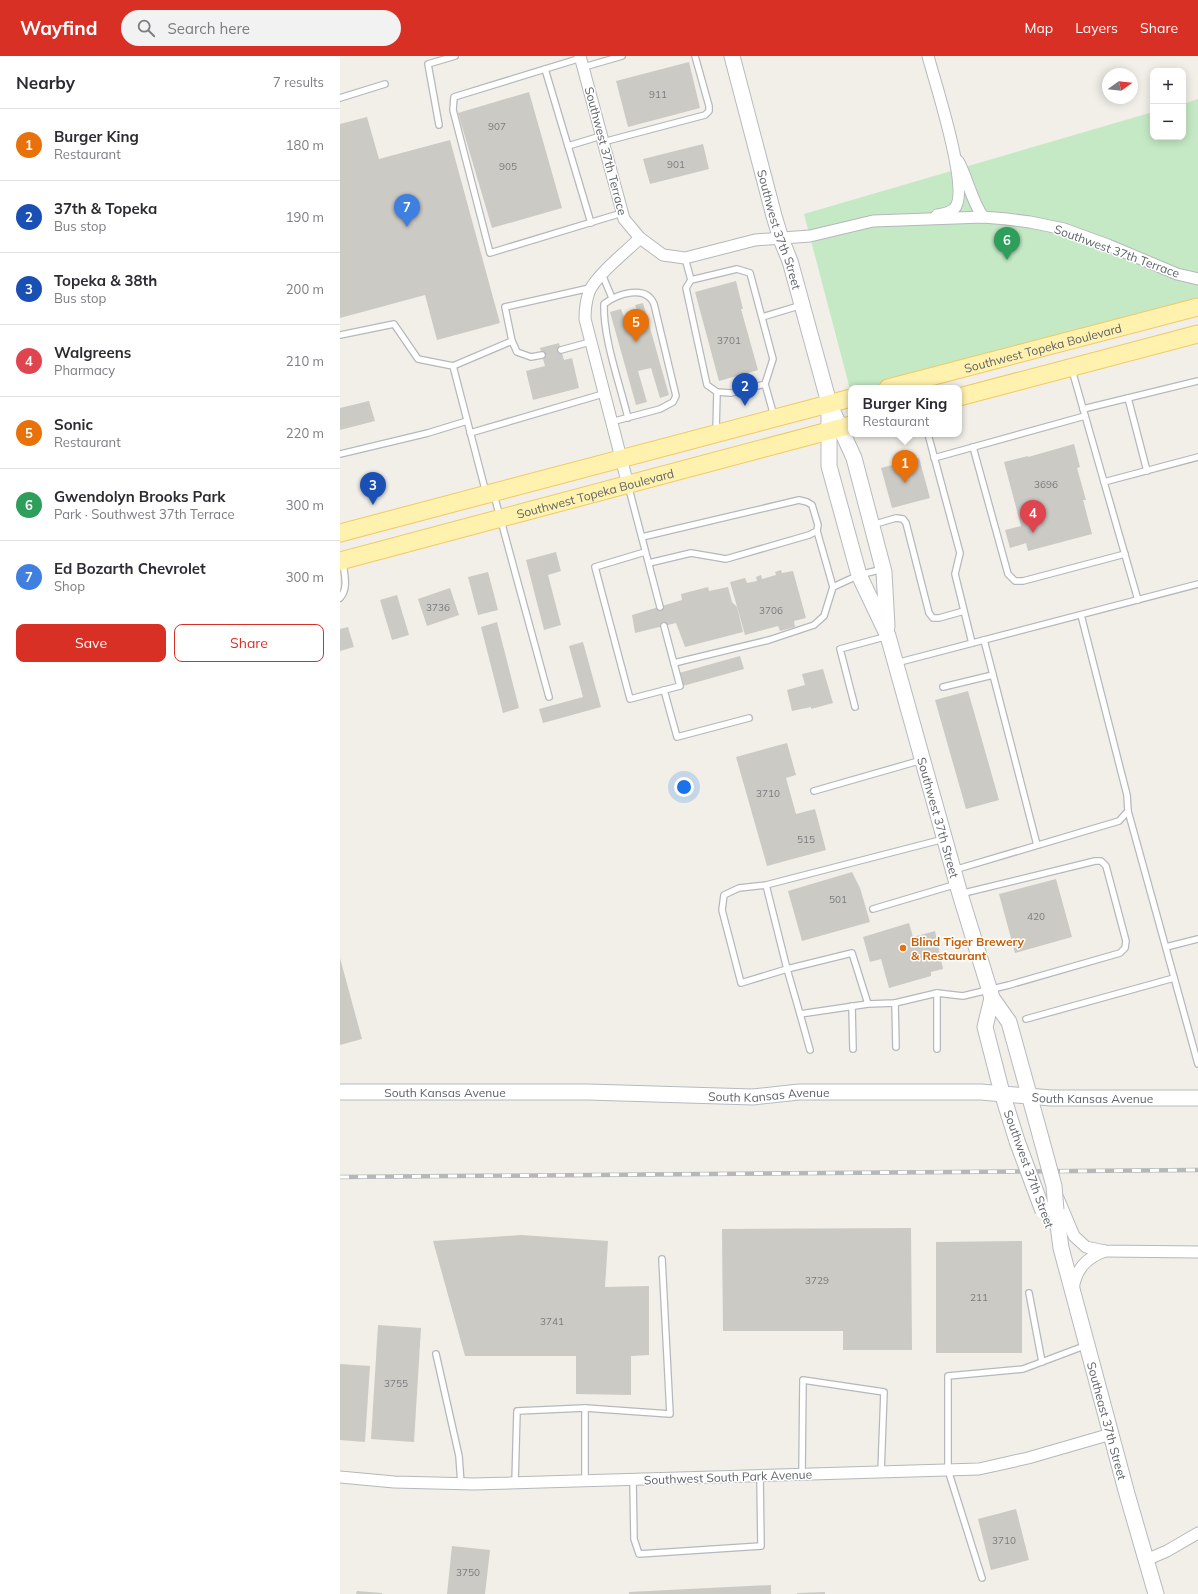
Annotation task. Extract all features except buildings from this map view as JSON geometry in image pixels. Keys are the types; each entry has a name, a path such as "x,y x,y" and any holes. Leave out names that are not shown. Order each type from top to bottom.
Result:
{"main road":[{"name":"Southwest 37th Street","path":"732,56 781,239 790,261 829,403 854,458 883,569 888,636 895,663 944,839 991,994 1009,1022 1054,1186 1054,1211 1061,1248"},
{"name":"Southwest Topeka Boulevard","path":"899,385 1198,307"},
{"path":"962,396 1198,334"},
{"path":"340,533 848,399"},
{"name":"Southwest 37th Street","path":"840,428 829,466 859,576 888,636"},
{"name":"Southwest Topeka Boulevard","path":"341,561 840,428"},
{"name":"Southwest 37th Street","path":"991,994 985,1027 1002,1093 1017,1141 1054,1211"},
{"name":"South Kansas Avenue","path":"340,1092 588,1092 753,1097 799,1092 1002,1093 1051,1098 1198,1098"},
{"name":"Southeast 37th Street","path":"1061,1248 1156,1594"}],"street":[{"path":"928,56 956,156 965,174 975,205 983,217"},
{"name":"Southwest 37th Terrace","path":"581,60 622,213 628,225 640,238 663,255 685,258 755,240 810,236 873,221 983,217 1030,222 1064,229 1108,245 1177,274 1198,279"},
{"path":"922,220 954,209 958,202 959,194 956,156"},
{"path":"628,485 584,319 585,304 591,288 602,274 640,238"},
{"path":"1054,1211 1086,1247 1105,1251 1198,1252"},
{"path":"1072,1292 1075,1279 1083,1265 1092,1257 1105,1251"},
{"name":"Southwest South Park Avenue","path":"340,1477 394,1482 461,1484 979,1469 1028,1458 1111,1434"},
{"path":"1146,1560 1168,1551 1198,1533"}],"lane":[{"path":"440,124 428,64 454,56"},
{"path":"622,56 581,60 545,69 454,97 453,110 490,253 622,213"},
{"path":"568,146 705,115 709,111 709,106 695,56"},
{"path":"545,69 591,223"},
{"path":"340,98 385,84"},
{"path":"685,258 691,280"},
{"path":"765,384 731,393 717,392 707,385 686,288 691,280 737,269 750,273 772,359 765,384 775,418"},
{"path":"602,274 612,298"},
{"path":"542,355 531,357 517,352 512,341 505,307 591,288"},
{"path":"611,422 628,418 668,406 673,402 676,396 676,389 651,298 641,292 618,295 604,304 604,318 628,418"},
{"path":"762,317 802,305"},
{"path":"340,335 394,324 418,359 453,366 512,341"},
{"path":"561,350 590,342"},
{"path":"453,366 470,433 490,494 500,519 549,697"},
{"path":"1072,367 1138,600"},
{"path":"1083,409 1198,381"},
{"path":"716,434 717,392"},
{"path":"470,433 603,394"},
{"path":"1128,398 1147,471"},
{"path":"934,458 1085,416"},
{"path":"340,454 428,433 467,421"},
{"path":"929,437 960,552 954,574 972,643"},
{"path":"972,447 1008,574 1015,581 1023,581 1125,554"},
{"path":"1104,482 1198,457"},
{"path":"628,485 660,606"},
{"path":"642,537 799,500 812,505 818,525 817,531 833,587 824,616 814,625 769,640 674,662"},
{"path":"872,525 896,518 903,519 906,523 929,613 933,618 939,618 964,610"},
{"path":"649,563 691,553 726,559 809,535 817,531"},
{"path":"646,552 594,567 630,699 680,686 664,626"},
{"path":"340,598 344,593 346,585 341,561"},
{"path":"833,587 859,576 883,569"},
{"path":"895,663 1198,584"},
{"path":"1081,615 1127,795 1128,811 1196,1052 1198,1064"},
{"path":"855,707 840,649 888,636"},
{"path":"984,640 1037,845"},
{"path":"943,688 993,675"},
{"path":"664,690 677,737 749,718"},
{"path":"814,791 922,760"},
{"path":"957,883 1037,845 1118,820 1128,811"},
{"path":"868,1004 852,953 787,969 741,983 722,910 724,895 739,888 766,885 944,839"},
{"path":"800,1014 868,1004 895,1003 937,993 963,996 991,994 1120,953 1125,948 1126,941 1106,866 1101,861 957,883 873,909"},
{"path":"766,885 787,969 810,1050"},
{"path":"1166,947 1198,939"},
{"path":"1026,1020 1174,978"},
{"path":"937,993 937,1049"},
{"path":"895,1003 896,1047"},
{"path":"852,1006 853,1049"},
{"path":"515,1483 517,1411 585,1408 670,1414 662,1259"},
{"path":"1029,1293 1042,1362"},
{"path":"982,1578 948,1470 948,1376 1023,1369 1087,1345"},
{"path":"436,1354 459,1456 461,1484"},
{"path":"802,1474 803,1380 884,1392 881,1472"},
{"path":"585,1408 585,1481"},
{"path":"632,1480 634,1539 640,1554 761,1546 760,1476"}],"green space":[{"path":"1198,99 1198,306 899,385 849,385 804,214 1150,113 1150,140 1186,140 1186,103"}],"railway":[{"path":"340,1177 1198,1170"}],"place":[{"name":"Ed Bozarth Chevrolet","path":"407,227"},
{"name":"Gwendolyn Brooks Park","path":"1007,260"},
{"name":"Sonic","path":"636,342"},
{"name":"37th & Topeka","path":"745,406"},
{"name":"Burger King","path":"905,483"},
{"name":"Topeka & 38th","path":"373,505"},
{"name":"Walgreens","path":"1033,533"},
{"name":"Blind Tiger Brewery & Restaurant","path":"903,948"}]}
